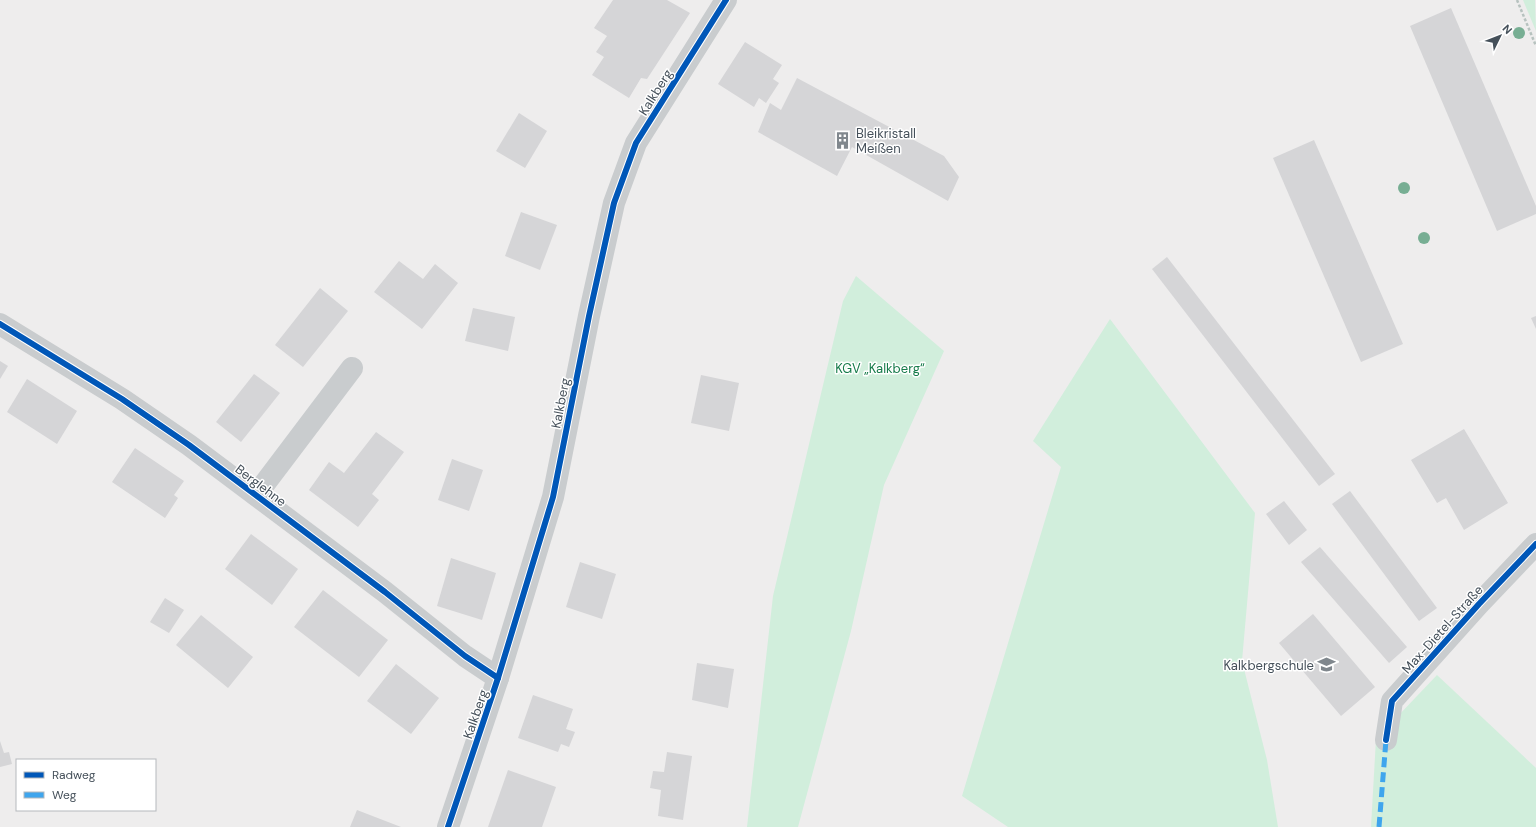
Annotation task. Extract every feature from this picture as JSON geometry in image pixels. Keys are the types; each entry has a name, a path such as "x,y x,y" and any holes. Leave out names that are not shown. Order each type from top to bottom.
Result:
{"street":[{"name":"Kalkberg","path":"448,827 498,678 553,497 589,316 614,203 636,143 726,0"},
{"name":"Berglehne","path":"0,324 122,399 189,445 385,592 465,656 498,678"},
{"name":"Berglehne","path":"256,495 352,368"},
{"name":"Max-Dietel-Straße","path":"1386,740 1392,701 1479,604 1536,544"}],"path":[{"path":"1517,0 1536,46"}],"green space":[{"path":"1523,0 1535,0 1536,31"},
{"name":"KGV „Kalkberg“","path":"856,276 944,351 884,485 851,631 798,827 747,827 773,596 843,301"},
{"path":"1110,319 1255,513 1242,661 1267,760 1278,827 1008,827 962,796 1061,467 1033,441"},
{"path":"1437,675 1536,768 1536,827 1371,827 1376,739"}],"building":[{"path":"613,0 667,0 690,13 647,79 641,78 629,98 592,75 604,57 596,52 607,36 594,28"},
{"path":"1451,8 1536,206 1536,214 1497,231 1410,26"},
{"path":"745,42 782,65 773,79 779,83 766,103 759,98 754,107 718,84"},
{"name":"Bleikristall Meißen","path":"797,78 944,156 959,177 948,201 852,147 837,176 758,132 770,103 781,110"},
{"path":"519,113 547,131 525,168 496,151"},
{"path":"1314,140 1403,344 1361,362 1273,158"},
{"path":"521,212 557,225 540,270 505,256"},
{"path":"1167,257 1335,474 1319,486 1152,269"},
{"path":"399,261 423,279 435,264 458,283 422,329 374,292"},
{"path":"320,288 348,311 303,367 275,345"},
{"path":"473,308 515,317 508,351 465,341"},
{"path":"1536,316 1536,329 1531,318"},
{"path":"0,361 8,366 0,379"},
{"path":"254,374 280,393 241,442 216,422"},
{"path":"701,375 739,383 729,431 691,423"},
{"path":"27,379 77,411 57,444 7,412"},
{"path":"1464,429 1508,503 1464,530 1446,498 1437,503 1411,460"},
{"path":"376,432 404,452 372,494 379,500 358,527 309,490 329,462 344,473"},
{"path":"135,448 184,481 174,495 178,498 165,518 112,482"},
{"path":"452,459 483,470 469,511 438,500"},
{"path":"1350,491 1437,608 1419,621 1332,504"},
{"path":"1284,501 1307,530 1289,545 1266,514"},
{"path":"251,534 298,569 272,605 225,569"},
{"path":"1320,547 1407,647 1389,663 1301,562"},
{"path":"451,558 496,573 482,620 437,606"},
{"path":"580,562 616,574 602,619 566,607"},
{"path":"323,590 388,640 359,677 294,627"},
{"path":"165,598 184,610 169,633 150,622"},
{"name":"Kalkbergschule","path":"1313,614 1375,687 1341,716 1279,643"},
{"path":"201,615 253,657 228,688 176,645"},
{"path":"697,663 734,669 728,708 692,700"},
{"path":"396,664 439,698 411,734 367,701"},
{"path":"533,695 573,709 566,729 575,732 569,747 561,744 558,752 518,738"},
{"path":"0,741 4,753 9,752 12,764 0,767"},
{"path":"667,752 692,756 683,820 658,816 661,790 650,788 653,771 664,772"},
{"path":"508,770 556,787 542,827 488,827"},
{"path":"357,810 401,827 350,827"}],"marked path":[{"path":"1379,827 1386,740"}],"cycle path":[{"path":"448,827 498,678 553,497 589,316 614,203 636,143 726,0"},
{"path":"0,324 122,399 189,445 385,592 465,656 498,678"},
{"path":"1386,740 1392,701 1479,604 1536,544"}],"place":[{"name":"Bleikristall Meißen","path":"843,140"},
{"name":"Kalkbergschule","path":"1327,665"}]}
